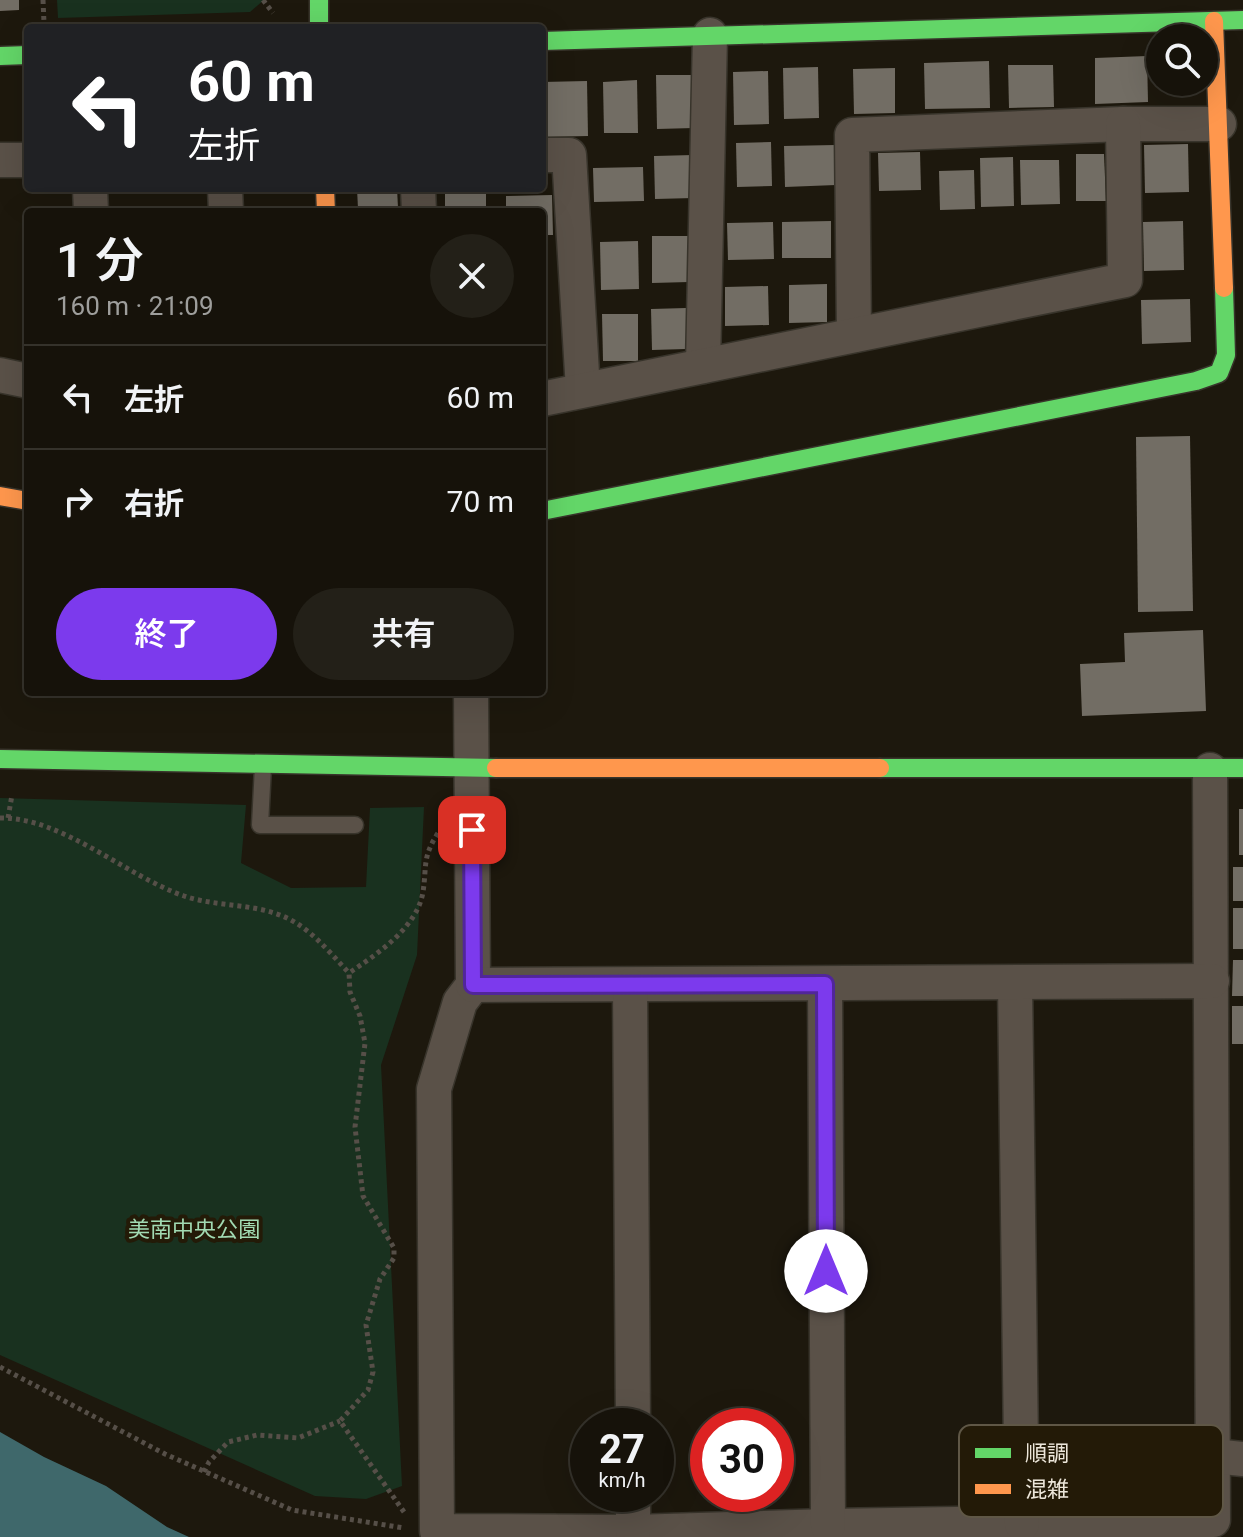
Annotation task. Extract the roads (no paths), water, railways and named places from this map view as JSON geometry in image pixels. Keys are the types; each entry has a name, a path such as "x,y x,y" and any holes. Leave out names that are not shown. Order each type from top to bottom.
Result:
{"street":[{"path":"319,0 319,24"},
{"path":"546,41 710,35 889,23 1243,20"},
{"path":"546,510 1180,384 1219,373 1226,355 1214,21"},
{"path":"703,366 710,35"},
{"path":"0,56 24,55"},
{"path":"854,335 852,135 1123,124 1219,124"},
{"path":"546,398 1125,280 1123,124"},
{"path":"546,155 569,155 583,390"},
{"path":"0,160 24,160"},
{"path":"0,375 24,380"},
{"path":"0,496 24,500"},
{"path":"471,696 473,985 460,1002 434,1089 426,1530 633,1532 1213,1520 1214,1517"},
{"path":"0,759 471,768 1227,769 1212,981 1228,1457 1223,1478"},
{"path":"473,985 1212,981"},
{"path":"1015,983 1021,1425"},
{"path":"825,984 828,1526"},
{"path":"630,986 633,1408"},
{"path":"633,1512 633,1532"},
{"path":"1022,1517 1022,1524"}],"lane":[{"path":"263,764 260,825 355,825"}],"water":[{"path":"0,1432 106,1486 167,1527 189,1537 0,1537"}],"park label":[{"name":"美南中央公園","path":"194,1229"}]}
